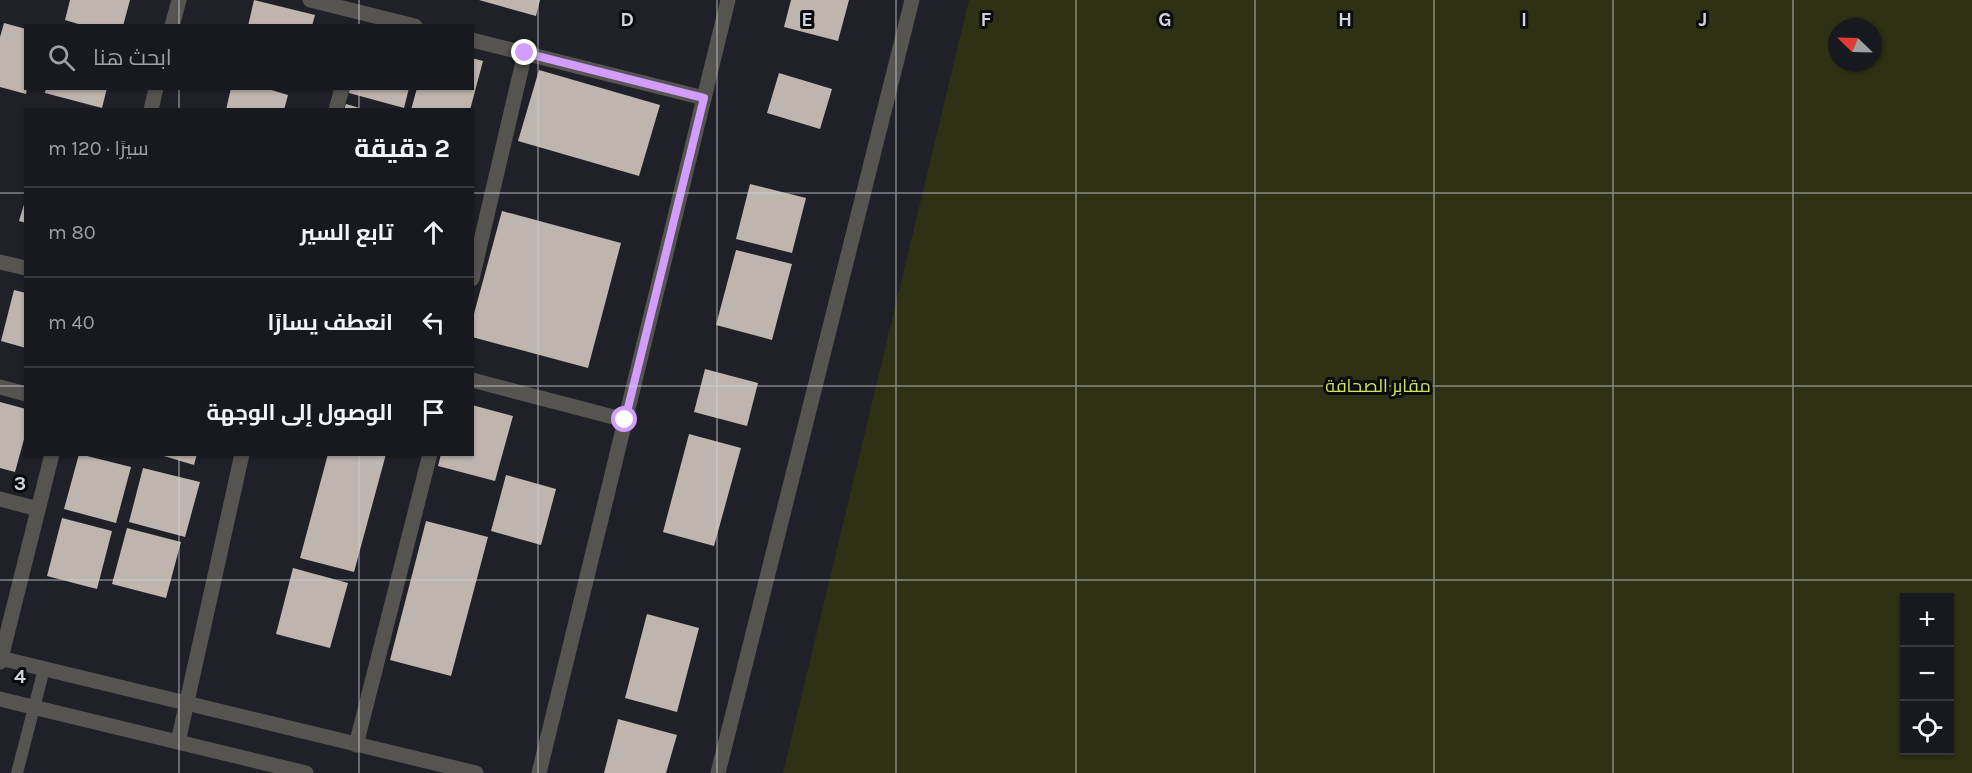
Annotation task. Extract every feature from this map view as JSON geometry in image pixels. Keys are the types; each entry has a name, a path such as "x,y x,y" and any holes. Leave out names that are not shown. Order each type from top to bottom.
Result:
{"street":[{"path":"173,24 179,0"},
{"path":"310,0 341,4 363,19 400,24"},
{"path":"539,773 728,0"},
{"path":"718,773 912,0"},
{"path":"474,40 704,98"},
{"path":"474,270 525,53"},
{"path":"151,108 156,90"},
{"path":"337,108 341,90"},
{"path":"0,262 24,268"},
{"path":"474,381 625,420"},
{"path":"0,387 24,393"},
{"path":"51,456 0,659 476,773"},
{"path":"178,742 242,456"},
{"path":"356,745 429,456"},
{"path":"0,499 38,509"},
{"path":"0,699 306,773"}],"lane":[{"path":"17,773 32,707 44,669"}],"green space":[{"name":"مقابر الصحافة","path":"969,0 1972,0 1972,773 783,773"}],"building":[{"path":"70,0 130,0 124,24 78,24 65,20"},
{"path":"254,0 315,15 313,24 248,24"},
{"path":"479,0 540,0 536,16"},
{"path":"791,0 849,0 838,41 784,27"},
{"path":"4,23 24,28 24,90 27,90 26,94 0,87 0,37"},
{"path":"474,59 483,61 471,108 412,108 416,90 474,90"},
{"path":"539,70 660,105 639,176 518,141"},
{"path":"779,73 832,89 820,129 767,113"},
{"path":"46,90 106,90 102,108 45,93"},
{"path":"231,90 272,90 288,95 285,108 226,108"},
{"path":"350,90 408,90 404,108 349,93"},
{"path":"346,104 360,108 345,108"},
{"path":"750,184 806,198 792,253 736,239"},
{"path":"24,204 24,222 19,221"},
{"path":"502,211 621,243 588,368 474,338 474,314"},
{"path":"736,250 792,264 772,340 716,325"},
{"path":"14,290 24,292 24,347 1,341"},
{"path":"705,369 758,383 747,426 694,412"},
{"path":"0,402 24,408 24,439 15,472 0,468"},
{"path":"474,406 513,416 495,481 438,466 440,456 474,456"},
{"path":"689,434 741,448 714,546 663,532"},
{"path":"78,456 131,467 116,523 64,509"},
{"path":"164,456 196,456 194,465"},
{"path":"327,456 385,456 354,572 300,558"},
{"path":"143,468 200,482 185,537 129,522"},
{"path":"506,475 556,489 541,545 491,531"},
{"path":"62,518 112,531 97,589 47,576"},
{"path":"426,521 488,537 451,676 390,660"},
{"path":"127,528 181,542 166,598 112,584"},
{"path":"293,568 348,583 330,648 276,634"},
{"path":"647,614 699,628 677,712 625,698"},
{"path":"618,719 677,735 666,773 604,773"}],"route":[{"path":"525,53 704,98 625,420"}]}
